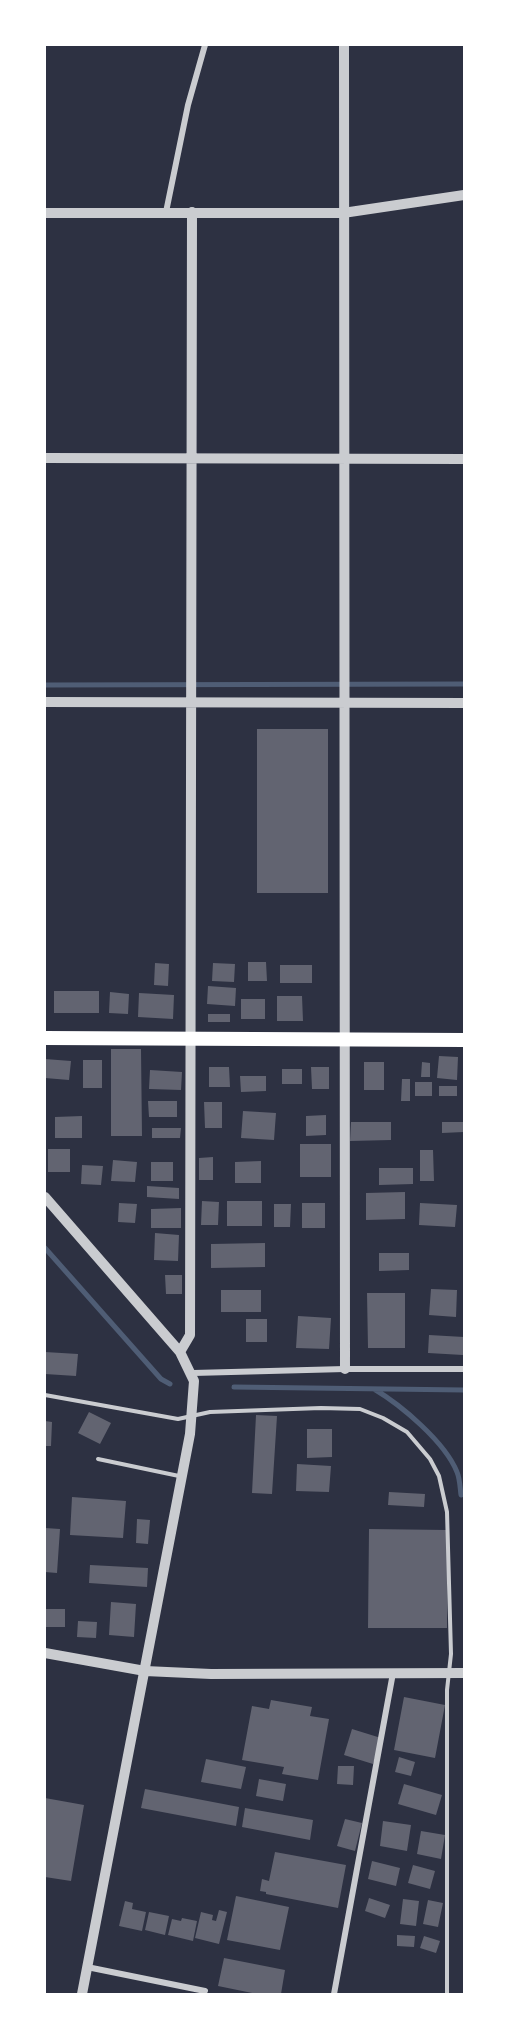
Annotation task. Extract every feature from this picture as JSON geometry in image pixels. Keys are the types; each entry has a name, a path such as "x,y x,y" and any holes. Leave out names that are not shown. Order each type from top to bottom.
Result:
{"highway":[{"path":"45,1038 464,1040"}],"street":[{"path":"166,212 188,105 205,45"},
{"path":"344,45 345,1369"},
{"path":"45,213 343,213 464,195"},
{"path":"180,1352 190,1335 192,212"},
{"path":"45,458 464,459"},
{"path":"45,702 464,703"},
{"path":"45,1197 180,1352 193,1373 193,1414 182,1477 82,1994"},
{"path":"193,1373 464,1369"},
{"path":"45,1653 145,1671 211,1674 464,1673"},
{"path":"334,1994 393,1673"},
{"path":"87,1967 205,1991"}],"lane":[{"path":"45,1395 178,1419 193,1414 321,1408 360,1409 383,1418 419,1443 439,1476 449,1527 447,1994"},
{"path":"98,1459 182,1477"}],"building":[{"path":"257,729 328,729 328,893 257,893"},
{"path":"248,962 266,962 267,981 248,981"},
{"path":"155,963 169,964 168,986 154,985"},
{"path":"213,963 235,964 234,982 212,981"},
{"path":"280,965 312,965 312,983 280,983"},
{"path":"208,986 236,988 235,1006 207,1004"},
{"path":"54,991 99,991 99,1013 54,1013"},
{"path":"110,992 129,994 128,1014 109,1013"},
{"path":"139,993 174,995 173,1019 138,1017"},
{"path":"277,996 302,996 303,1021 277,1021"},
{"path":"241,999 265,999 265,1019 241,1019"},
{"path":"208,1014 230,1014 230,1022 208,1022"},
{"path":"111,1049 141,1049 142,1136 111,1136"},
{"path":"439,1056 458,1057 457,1080 437,1078"},
{"path":"45,1059 71,1061 69,1080 45,1078"},
{"path":"83,1060 102,1060 102,1088 83,1088"},
{"path":"364,1062 384,1062 384,1090 364,1090"},
{"path":"422,1062 430,1063 430,1077 421,1077"},
{"path":"209,1067 229,1067 230,1087 209,1087"},
{"path":"311,1067 329,1067 329,1089 312,1089"},
{"path":"282,1069 302,1069 302,1084 282,1084"},
{"path":"150,1070 182,1072 181,1090 149,1089"},
{"path":"240,1076 266,1076 266,1091 241,1092"},
{"path":"402,1079 410,1079 410,1101 401,1101"},
{"path":"415,1082 432,1082 432,1096 415,1096"},
{"path":"439,1086 457,1086 457,1096 439,1096"},
{"path":"148,1101 177,1101 177,1117 149,1117"},
{"path":"204,1102 222,1102 222,1128 205,1128"},
{"path":"243,1111 276,1113 274,1140 241,1138"},
{"path":"326,1115 326,1135 306,1136 306,1116"},
{"path":"82,1116 82,1138 55,1138 55,1117"},
{"path":"351,1122 391,1122 391,1140 350,1141"},
{"path":"442,1122 464,1122 464,1132 442,1133"},
{"path":"152,1128 181,1128 180,1138 152,1138"},
{"path":"300,1144 331,1144 331,1177 300,1177"},
{"path":"48,1149 70,1149 70,1172 48,1172"},
{"path":"420,1150 433,1150 434,1181 420,1181"},
{"path":"213,1157 213,1180 199,1180 199,1158"},
{"path":"113,1160 137,1162 135,1182 111,1181"},
{"path":"261,1161 261,1183 235,1183 235,1162"},
{"path":"151,1162 173,1162 173,1181 151,1181"},
{"path":"82,1165 103,1166 101,1185 81,1184"},
{"path":"379,1168 413,1168 413,1184 379,1185"},
{"path":"147,1186 179,1188 179,1199 147,1197"},
{"path":"405,1192 405,1219 366,1220 366,1193"},
{"path":"202,1201 219,1202 218,1225 201,1225"},
{"path":"227,1201 262,1201 262,1226 227,1226"},
{"path":"119,1203 137,1204 135,1223 118,1222"},
{"path":"302,1203 325,1203 325,1228 302,1228"},
{"path":"420,1203 457,1205 455,1227 419,1225"},
{"path":"274,1204 291,1204 290,1227 274,1227"},
{"path":"181,1208 181,1228 151,1228 151,1209"},
{"path":"155,1233 179,1235 178,1261 154,1260"},
{"path":"265,1243 265,1267 211,1268 211,1244"},
{"path":"379,1253 409,1253 409,1270 379,1271"},
{"path":"165,1275 182,1275 182,1294 166,1294"},
{"path":"431,1289 457,1290 456,1317 429,1315"},
{"path":"221,1290 261,1290 261,1312 221,1312"},
{"path":"367,1293 405,1293 405,1348 368,1348"},
{"path":"298,1316 331,1318 329,1349 296,1348"},
{"path":"246,1319 267,1319 267,1342 246,1342"},
{"path":"429,1335 464,1337 463,1355 428,1353"},
{"path":"45,1352 78,1354 76,1376 45,1374"},
{"path":"89,1412 111,1423 100,1444 78,1433"},
{"path":"256,1415 277,1416 272,1494 252,1493"},
{"path":"45,1421 52,1422 51,1446 45,1446"},
{"path":"307,1429 332,1429 332,1457 307,1458"},
{"path":"297,1464 331,1466 329,1492 296,1491"},
{"path":"389,1492 425,1494 424,1507 388,1505"},
{"path":"72,1497 126,1501 123,1538 70,1535"},
{"path":"137,1519 150,1520 148,1544 136,1543"},
{"path":"45,1528 60,1529 57,1573 45,1572"},
{"path":"369,1529 447,1530 447,1628 368,1628"},
{"path":"90,1565 148,1568 147,1587 89,1583"},
{"path":"111,1602 136,1604 134,1637 109,1635"},
{"path":"45,1609 65,1609 65,1627 45,1627"},
{"path":"78,1621 97,1622 96,1638 77,1637"},
{"path":"404,1697 445,1705 435,1758 394,1750"},
{"path":"271,1700 312,1707 310,1716 329,1719 318,1780 282,1774 284,1767 242,1760 252,1706 269,1709"},
{"path":"352,1729 381,1738 373,1764 344,1755"},
{"path":"399,1757 415,1762 411,1776 395,1772"},
{"path":"206,1759 246,1767 241,1789 201,1782"},
{"path":"338,1766 354,1766 353,1785 337,1784"},
{"path":"259,1779 286,1784 283,1801 256,1796"},
{"path":"404,1784 442,1795 436,1815 398,1804"},
{"path":"145,1789 239,1807 236,1826 141,1808"},
{"path":"45,1798 84,1805 71,1881 45,1877"},
{"path":"245,1808 313,1820 310,1840 242,1827"},
{"path":"345,1819 362,1823 355,1851 337,1846"},
{"path":"383,1821 411,1825 407,1851 380,1846"},
{"path":"421,1831 445,1835 441,1859 417,1854"},
{"path":"275,1852 346,1865 338,1908 260,1891 262,1879 269,1881"},
{"path":"372,1861 400,1868 396,1886 368,1879"},
{"path":"413,1865 435,1871 430,1889 408,1883"},
{"path":"236,1896 289,1907 280,1950 227,1940"},
{"path":"369,1898 390,1905 385,1918 365,1911"},
{"path":"403,1899 419,1901 416,1926 400,1924"},
{"path":"428,1900 443,1903 438,1927 423,1924"},
{"path":"125,1901 133,1903 132,1909 146,1912 142,1931 119,1926"},
{"path":"219,1910 227,1912 219,1944 195,1938 201,1912 213,1915 212,1920 216,1921"},
{"path":"149,1912 169,1916 165,1935 145,1930"},
{"path":"182,1918 197,1921 193,1941 168,1935 172,1919 181,1921"},
{"path":"397,1935 415,1936 414,1947 397,1946"},
{"path":"424,1936 440,1941 436,1953 420,1948"},
{"path":"224,1958 285,1970 281,1994 257,1994 218,1986"}],"waterway":[{"path":"45,685 464,684"},
{"path":"45,1248 161,1379 170,1384"},
{"path":"234,1387 464,1390"},
{"path":"374,1389 409,1414 443,1449 457,1472 461,1495"}]}
